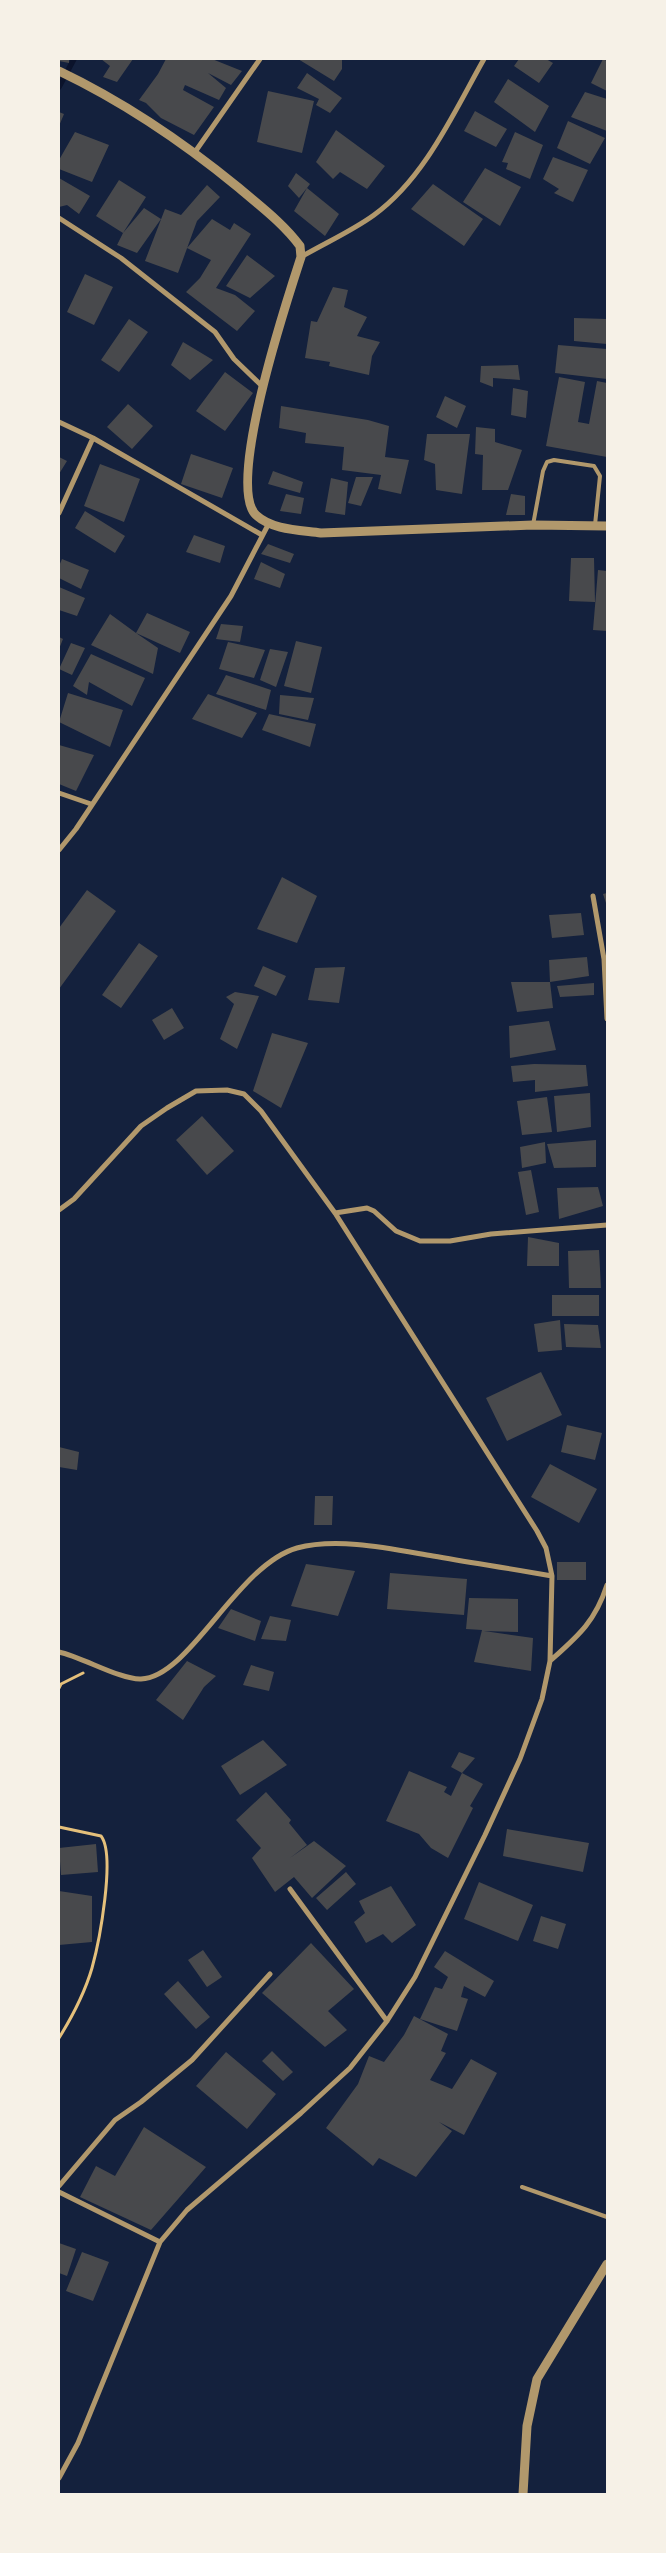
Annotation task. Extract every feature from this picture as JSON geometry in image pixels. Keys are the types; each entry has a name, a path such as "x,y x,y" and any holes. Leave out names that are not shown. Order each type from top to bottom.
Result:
{"street":[{"path":"195,152 260,59"},
{"path":"300,257 367,219 390,201 417,171 443,131 484,59"},
{"path":"59,71 75,78 171,135 195,152 282,226 300,246 300,257 262,386 250,459 247,491 255,514 269,523 290,529 321,533 533,525 607,526"},
{"path":"59,218 121,258 215,332 234,359 262,386"},
{"path":"59,422 93,438 262,535"},
{"path":"59,513 93,438"},
{"path":"59,850 76,829 231,596 269,523"},
{"path":"59,793 91,804"},
{"path":"593,896 604,960 607,1019"},
{"path":"59,1210 74,1199 141,1126 196,1091 227,1090 244,1094 261,1110 334,1213 537,1531 546,1548 552,1576 550,1661 542,1699 520,1759 419,1969 387,2021 350,2068 187,2210 160,2242 78,2443 59,2478"},
{"path":"334,1213 367,1208 374,1211 396,1231 420,1241 450,1241 491,1234 607,1225"},
{"path":"59,1652 77,1656 125,1676 141,1679 161,1674 178,1661 224,1607 267,1563 298,1548 326,1544 376,1547 552,1576"},
{"path":"550,1661 583,1632 602,1600 607,1585"},
{"path":"290,1888 387,2021"},
{"path":"59,2186 116,2120 192,2060 270,1974"},
{"path":"59,2192 160,2242"},
{"path":"523,2494 527,2426 537,2379 607,2264"}],"lane":[{"path":"533,525 542,471 548,462 554,460 594,466 600,476 595,525"},
{"path":"522,2187 607,2217"}],"path":[{"path":"59,1688 61,1684 98,1665"},
{"path":"59,1827 101,1836 107,1850 104,1908 92,1968 70,2020 59,2038"}],"building":[{"path":"59,59 69,59 69,63 59,61"},
{"path":"101,59 133,59 117,82 103,77 110,66"},
{"path":"166,59 212,59 242,71 231,85 208,73 226,88 219,100 185,85 183,90 214,107 194,135 161,118 146,103 139,100 158,74"},
{"path":"298,59 342,59 342,69 334,81"},
{"path":"519,59 546,59 553,63 539,83 514,66"},
{"path":"603,59 607,61 607,91 591,83"},
{"path":"307,73 342,98 330,113 316,105 319,99 297,88"},
{"path":"508,79 549,106 535,132 494,102"},
{"path":"268,91 314,101 302,153 257,142"},
{"path":"585,92 607,99 607,131 571,117"},
{"path":"475,111 507,129 496,147 464,131"},
{"path":"59,112 64,114 59,126"},
{"path":"568,121 605,138 590,164 557,148"},
{"path":"336,130 385,166 367,189 340,172 333,179 316,162"},
{"path":"75,132 109,145 92,182 59,169 59,160"},
{"path":"515,132 543,145 530,179 506,169 508,163 502,162"},
{"path":"553,157 588,170 573,202 554,193 559,189 543,179"},
{"path":"485,168 521,187 500,226 463,202"},
{"path":"296,173 310,184 299,198 288,186"},
{"path":"59,178 90,196 79,214 67,205 59,207"},
{"path":"119,180 146,197 123,233 96,216"},
{"path":"433,184 483,219 464,246 411,209"},
{"path":"207,185 220,197 197,221 178,273 145,261 165,209 181,215"},
{"path":"307,188 339,214 325,236 294,211"},
{"path":"144,208 161,219 137,253 117,245 123,233"},
{"path":"212,219 230,230 234,223 251,234 216,288 235,295 255,311 237,331 186,292 200,278 211,260 187,248"},
{"path":"247,255 275,276 250,298 226,286"},
{"path":"85,274 113,287 94,325 67,312"},
{"path":"333,287 348,290 344,307 367,317 357,336 380,342 372,356 369,375 329,366 330,362 305,358 311,321 317,322"},
{"path":"574,318 607,319 607,344 574,341"},
{"path":"129,319 148,332 119,372 101,360"},
{"path":"183,342 213,360 190,380 171,365"},
{"path":"558,345 607,349 607,379 555,373"},
{"path":"518,365 520,380 493,378 493,387 480,382 481,366"},
{"path":"225,372 253,393 225,431 196,411"},
{"path":"559,377 585,382 578,422 589,424 597,381 607,383 607,457 546,446"},
{"path":"513,388 528,391 526,418 511,415"},
{"path":"445,396 466,406 457,428 436,417"},
{"path":"128,404 153,426 132,449 107,427"},
{"path":"281,406 368,420 389,426 385,457 409,460 401,494 378,489 381,475 342,470 344,447 305,443 306,433 279,428"},
{"path":"476,427 495,429 495,442 522,450 508,490 482,490 483,455 475,454"},
{"path":"427,434 470,434 462,494 436,490 435,464 424,460"},
{"path":"191,454 233,468 222,498 181,484"},
{"path":"59,457 67,461 59,474"},
{"path":"100,464 140,479 124,522 84,506"},
{"path":"273,471 303,482 300,493 268,484"},
{"path":"356,477 373,477 361,506 348,503"},
{"path":"331,478 348,482 345,515 325,512"},
{"path":"286,494 304,498 301,514 280,511"},
{"path":"511,494 525,496 525,515 506,515"},
{"path":"85,511 125,536 115,553 75,528"},
{"path":"194,535 225,546 220,563 186,552"},
{"path":"268,544 294,554 290,563 261,554"},
{"path":"571,558 594,558 595,602 569,601"},
{"path":"62,559 89,570 81,589 59,578 59,566"},
{"path":"261,562 285,574 280,588 254,579"},
{"path":"598,570 607,571 607,631 593,630"},
{"path":"59,587 85,598 77,616 59,610"},
{"path":"147,613 190,632 180,653 136,633"},
{"path":"110,614 158,648 153,674 91,645"},
{"path":"221,624 243,626 240,642 216,639"},
{"path":"59,637 63,639 59,649"},
{"path":"296,641 322,647 311,693 284,686"},
{"path":"228,642 265,650 254,678 219,669"},
{"path":"71,643 85,648 72,675 59,669"},
{"path":"270,649 288,652 276,687 260,680"},
{"path":"91,654 145,678 132,706 89,682 87,695 73,686"},
{"path":"226,675 271,690 266,710 216,694"},
{"path":"68,693 123,710 110,747 59,722"},
{"path":"208,694 257,713 242,738 192,719"},
{"path":"280,695 314,698 308,720 279,714"},
{"path":"269,714 316,724 310,747 262,730"},
{"path":"59,745 94,755 76,791 59,784"},
{"path":"282,877 317,896 297,943 257,929"},
{"path":"87,890 116,911 59,989 59,928"},
{"path":"607,893 607,906 603,894"},
{"path":"581,913 584,935 552,938 549,915"},
{"path":"139,943 158,956 121,1008 102,995"},
{"path":"587,957 589,976 550,982 549,960"},
{"path":"263,966 286,976 276,996 254,986"},
{"path":"345,967 339,1003 308,1000 315,968"},
{"path":"511,982 550,982 553,1008 517,1012"},
{"path":"594,983 594,995 560,997 557,986"},
{"path":"235,992 259,996 237,1049 220,1039 234,1004 226,997"},
{"path":"172,1008 184,1028 164,1040 152,1020"},
{"path":"549,1021 556,1050 510,1058 509,1026"},
{"path":"272,1033 308,1043 281,1108 253,1091"},
{"path":"534,1064 586,1065 588,1086 535,1092 535,1080 513,1082 511,1066"},
{"path":"590,1093 591,1127 557,1132 554,1096"},
{"path":"547,1097 552,1132 522,1135 517,1101"},
{"path":"202,1116 234,1151 207,1175 176,1140"},
{"path":"596,1140 596,1167 554,1168 547,1144"},
{"path":"545,1142 546,1163 522,1168 520,1147"},
{"path":"531,1170 539,1212 526,1215 518,1172"},
{"path":"598,1187 603,1206 559,1219 557,1188"},
{"path":"528,1237 559,1243 559,1266 527,1266"},
{"path":"599,1250 601,1288 569,1288 568,1251"},
{"path":"552,1295 599,1295 599,1316 552,1316"},
{"path":"560,1320 562,1350 538,1352 534,1324"},
{"path":"564,1324 598,1325 601,1348 566,1347"},
{"path":"541,1372 562,1415 507,1441 486,1398"},
{"path":"567,1425 602,1433 595,1460 561,1452"},
{"path":"59,1447 79,1452 77,1470 59,1467"},
{"path":"550,1464 597,1489 579,1523 531,1497"},
{"path":"315,1496 333,1496 332,1525 314,1525"},
{"path":"557,1562 586,1562 586,1580 557,1580"},
{"path":"306,1564 355,1571 338,1616 291,1606"},
{"path":"390,1573 467,1579 464,1615 387,1609"},
{"path":"469,1598 518,1599 518,1632 484,1631 533,1638 531,1671 474,1662 482,1630 466,1629"},
{"path":"231,1609 261,1621 255,1641 218,1628"},
{"path":"270,1616 291,1620 286,1641 261,1639"},
{"path":"187,1661 216,1676 204,1687 183,1720 156,1700"},
{"path":"251,1665 274,1672 269,1691 243,1685"},
{"path":"263,1740 287,1765 240,1795 221,1766"},
{"path":"459,1752 475,1758 462,1773 451,1767"},
{"path":"409,1771 447,1787 444,1792 451,1796 462,1773 483,1784 470,1806 473,1808 448,1858 431,1848 419,1834 386,1821"},
{"path":"266,1792 291,1820 289,1823 307,1845 290,1858 314,1841 346,1866 312,1898 294,1877 275,1892 252,1858 261,1848 236,1820"},
{"path":"507,1829 589,1843 583,1872 503,1856"},
{"path":"96,1844 98,1872 61,1875 59,1848"},
{"path":"346,1872 356,1884 327,1910 316,1898"},
{"path":"479,1882 533,1905 518,1941 464,1919"},
{"path":"391,1886 416,1925 392,1943 383,1934 366,1943 354,1922 365,1913 359,1901"},
{"path":"59,1891 92,1896 92,1942 59,1945"},
{"path":"541,1916 566,1924 558,1949 533,1941"},
{"path":"311,1943 354,1989 328,2011 347,2030 325,2047 262,1993"},
{"path":"203,1950 222,1977 207,1987 188,1960"},
{"path":"445,1951 494,1981 485,1997 464,1986 461,1997 468,1999 457,2031 420,2019 435,1987 442,1989 448,1977 434,1967"},
{"path":"178,1981 210,2017 196,2029 164,1994"},
{"path":"414,2016 448,2034 441,2051 446,2053 430,2080 452,2089 471,2059 497,2073 464,2135 439,2122 452,2131 416,2177 379,2158 373,2166 326,2128 358,2084 369,2056 384,2062 404,2035"},
{"path":"272,2051 293,2072 283,2081 262,2061"},
{"path":"226,2052 276,2094 247,2129 196,2086"},
{"path":"144,2127 206,2167 151,2230 80,2197 96,2166 115,2176"},
{"path":"59,2243 76,2249 67,2276 59,2273"},
{"path":"82,2252 109,2262 93,2301 66,2291"}],"waterway":[{"path":"59,87 74,59"}]}
